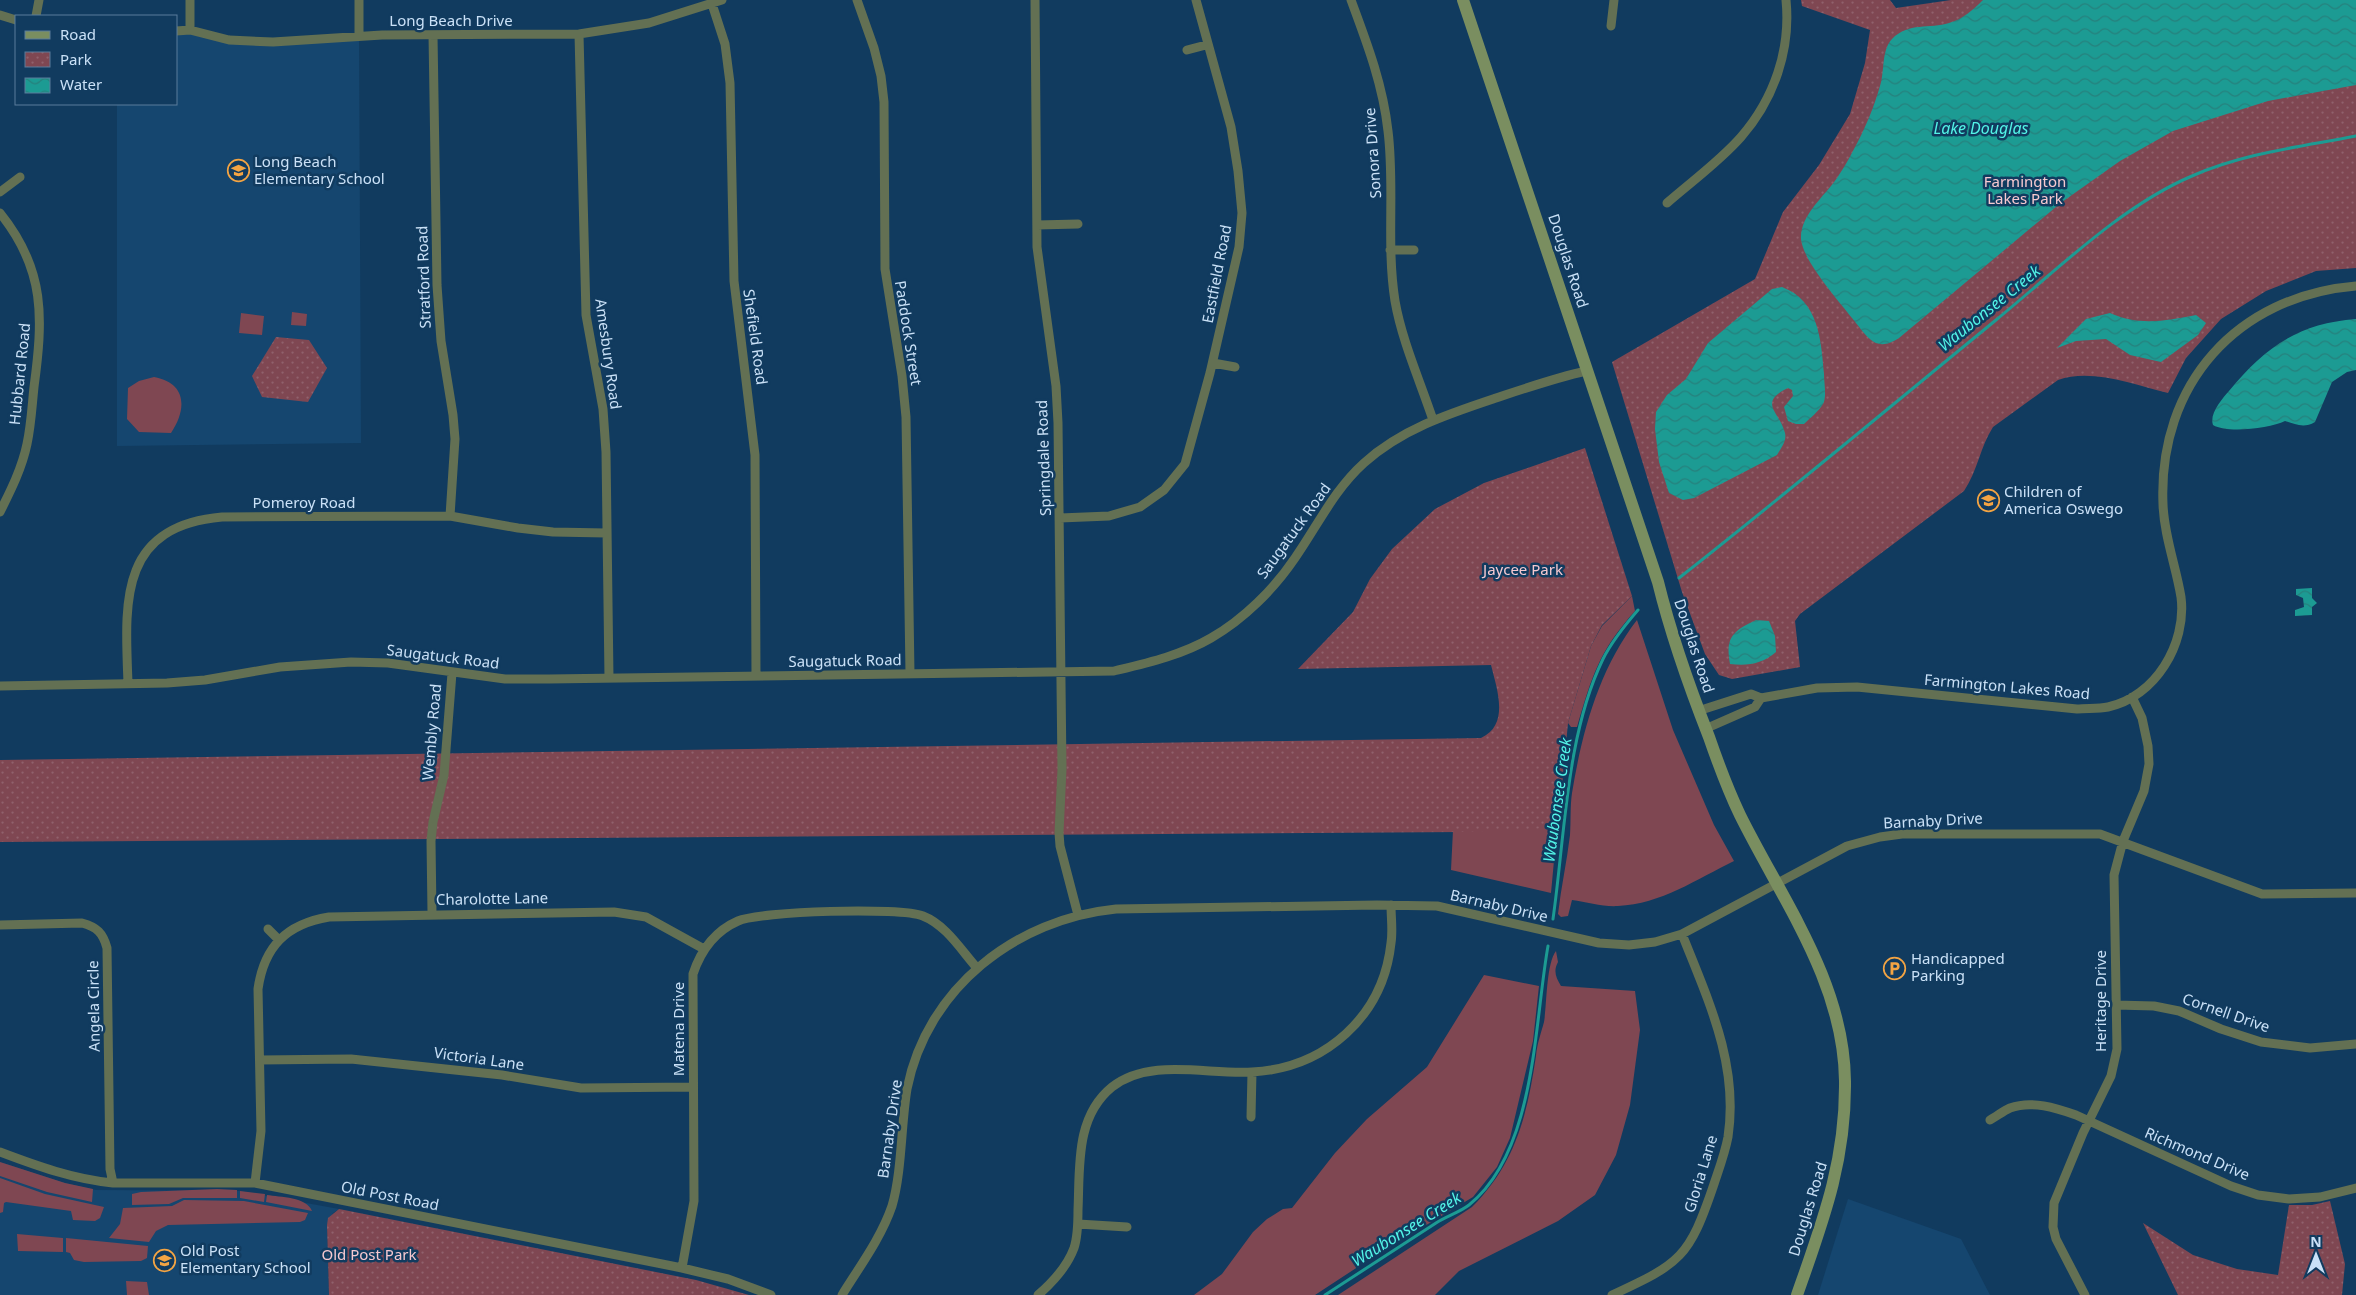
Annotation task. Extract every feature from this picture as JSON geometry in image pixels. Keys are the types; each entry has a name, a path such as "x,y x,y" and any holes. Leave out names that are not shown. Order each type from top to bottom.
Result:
{"street":[{"path":"36,15 39,0"},
{"path":"190,0 190,30"},
{"path":"359,0 359,36"},
{"name":"Long Beach Drive","path":"178,31 190,30 229,40 272,42 359,36 580,34 649,23 722,0"},
{"name":"Paddock Street","path":"857,0 877,57 883,99 885,268 902,376 906,417 910,674"},
{"name":"Springdale Road","path":"1035,0 1039,277 1056,386 1060,518 1062,798 1059,833 1060,846 1078,915"},
{"name":"Eastfield Road","path":"1060,518 1109,516 1139,508 1164,490 1185,464 1213,363 1239,247 1242,213 1231,127 1206,45 1196,0"},
{"name":"Sonora Drive","path":"1351,0 1379,79 1384,106 1390,158 1390,250 1395,302 1434,420"},
{"name":"Douglas Road","path":"1463,0 1658,582 1665,610 1698,711 1739,813 1806,938 1826,984 1840,1034 1845,1080 1844,1122 1839,1162 1832,1195 1797,1295"},
{"path":"1611,26 1614,0"},
{"path":"1667,203 1740,138 1758,115 1774,86 1783,59 1787,32 1786,0"},
{"name":"Shefield Road","path":"712,4 725,44 730,83 734,281 755,455 756,676"},
{"path":"0,16 15,20"},
{"name":"Amesbury Road","path":"580,34 586,315 604,421 606,452 609,678"},
{"name":"Stratford Road","path":"433,35 437,285 441,341 455,435 450,516"},
{"path":"1187,50 1206,45"},
{"path":"0,192 20,177"},
{"name":"Hubbard Road","path":"0,213 17,236 31,266 39,296 40,344 27,444 14,483 0,512"},
{"path":"1037,224 1078,224"},
{"path":"1390,250 1414,250"},
{"name":"Farmington Lakes Road","path":"1698,711 1751,694 1761,698 1817,688 1857,687 2077,709 2108,707 2132,697 2154,679 2167,662 2173,652 2180,625 2181,598 2165,526 2163,489 2169,439 2177,412 2188,389 2206,361 2240,327 2286,302 2328,289 2356,286"},
{"path":"1213,363 1235,367"},
{"name":"Saugatuck Road","path":"0,686 128,684 205,680 280,667 351,662 388,663 505,679 1114,671 1164,658 1211,638 1244,614 1274,586 1295,558 1329,503 1364,464 1385,446 1434,420 1559,377 1586,371"},
{"name":"Pomeroy Road","path":"128,684 127,613 132,579 145,553 168,532 199,519 222,517 450,516 553,532 606,533"},
{"name":"Wembly Road","path":"432,914 431,841 433,822 444,775 452,673"},
{"name":"Heritage Drive","path":"2085,1295 2056,1239 2053,1215 2058,1190 2111,1076 2117,1048 2114,875 2123,841 2144,791 2149,764 2148,746 2142,718 2132,697"},
{"name":"Farmington Lakes Road","path":"1705,729 1755,707 1761,698"},
{"name":"Barnaby Drive","path":"842,1295 876,1242 892,1204 905,1102 921,1045 945,1003 977,968 1008,944 1041,927 1078,915 1116,909 1436,906 1599,943 1629,945 1655,942 1682,934 1847,846 1880,837 1902,834 2080,832 2100,834 2262,894 2356,893"},
{"path":"1038,1295 1049,1285 1071,1255 1075,1245 1084,1130 1093,1109 1112,1087 1126,1079 1152,1071 1252,1072 1284,1068 1301,1063 1331,1046 1355,1027 1373,1000 1386,969 1392,942 1391,905"},
{"name":"Matena Drive","path":"682,1268 694,1201 692,987 695,967 704,948 723,929 748,916 900,911 924,916 934,922 945,931 977,968"},
{"name":"Charolotte Lane","path":"255,1183 260,1144 258,989 261,972 271,949 278,940 298,926 320,918 432,914 630,913 646,917 663,925 704,948"},
{"name":"Angela Circle","path":"0,924 82,924 92,926 100,931 105,938 107,948 110,1169 113,1183"},
{"path":"268,929 278,940"},
{"name":"Gloria Lane","path":"1614,1295 1665,1269 1680,1258 1689,1245 1703,1216 1728,1138 1731,1093 1727,1059 1719,1028 1682,934"},
{"name":"Cornell Drive","path":"2116,1005 2154,1006 2179,1011 2221,1029 2261,1042 2310,1048 2356,1044"},
{"name":"Victoria Lane","path":"260,1060 351,1059 502,1075 580,1088 693,1087"},
{"path":"1251,1117 1252,1072"},
{"name":"Richmond Drive","path":"1990,1120 2011,1108 2031,1105 2052,1106 2231,1186 2258,1195 2289,1199 2320,1198 2356,1188"},
{"name":"Old Post Road","path":"0,1152 71,1176 113,1183 255,1183 682,1268 728,1279 771,1295"},
{"path":"1078,1224 1127,1227"}],"shaded area":[{"name":"Long Beach Elementary School","path":"178,31 229,40 359,36 361,443 117,446 117,105 178,105"},
{"name":"Old Post Elementary School","path":"0,1162 65,1183 96,1190 240,1191 339,1209 333,1213 327,1225 329,1295 0,1295"},
{"path":"1848,1199 1961,1239 1990,1295 1818,1295"}],"green space":[{"name":"Farmington Lakes Park","path":"1801,0 1890,0 1896,8 1951,0 2356,0 2356,268 2316,271 2266,291 2221,319 2186,358 2168,393 2099,377 2071,377 2058,380 1993,427 1985,442 1973,475 1964,491 1800,614 1795,621 1800,667 1732,679 1719,675 1705,654 1682,592 1612,362 1755,279 1783,212 1819,165 1850,114 1865,63 1870,30 1802,6"},
{"path":"292,312 307,314 306,326 291,325"},
{"path":"241,313 264,316 262,335 239,333"},
{"path":"276,337 309,340 327,368 308,402 262,397 252,376"},
{"path":"154,377 165,380 173,385 181,398 180,415 171,433 139,432 127,419 128,388 139,381"},
{"name":"Jaycee Park","path":"1585,448 1632,596 1602,625 1591,646 1568,723 1559,819 1552,828 1463,832 0,842 0,760 1481,738 1490,732 1496,724 1498,716 1498,695 1491,665 1298,669 1353,612 1370,579 1392,549 1435,509 1484,483"},
{"path":"1632,596 1635,611 1605,652 1592,678 1577,727 1571,727 1568,723 1591,646 1602,626"},
{"path":"1637,620 1673,730 1714,825 1734,861 1678,890 1649,901 1612,906 1572,900 1568,916 1561,917 1558,914 1570,835 1571,798 1581,747 1602,680 1612,659"},
{"path":"1561,785 1551,893 1451,870 1453,830"},
{"path":"1556,951 1558,962 1556,974 1561,986 1635,991 1640,1030 1630,1105 1616,1155 1595,1195 1558,1221 1459,1271 1435,1295 1338,1295 1472,1207 1499,1173 1517,1137 1523,1118 1544,1022 1550,965"},
{"path":"1484,975 1539,986 1533,1041 1510,1138 1497,1167 1473,1197 1373,1257 1315,1295 1194,1295 1222,1274 1253,1232 1267,1219 1283,1209 1292,1208 1335,1153 1367,1119 1427,1067"},
{"path":"0,1162 65,1183 93,1189 92,1202 47,1192 0,1176"},
{"path":"0,1178 45,1194 104,1207 100,1218 95,1221 73,1220 71,1211 6,1202 4,1203 3,1212 0,1213"},
{"path":"237,1190 237,1198 183,1198 169,1204 132,1205 132,1194 141,1192"},
{"path":"240,1191 265,1194 264,1202 240,1198"},
{"path":"267,1195 299,1200 309,1206 312,1211 266,1202"},
{"path":"184,1200 244,1201 308,1213 305,1220 300,1222 168,1225 156,1231 149,1242 109,1238 120,1224 123,1208 172,1206"},
{"path":"2330,1201 2345,1264 2342,1295 2178,1295 2143,1223 2193,1255 2237,1269 2278,1275 2289,1205 2312,1205"},
{"name":"Old Post Park","path":"339,1209 696,1280 749,1295 329,1295 327,1225 328,1218"},
{"path":"17,1234 63,1238 63,1252 18,1251"},
{"path":"66,1238 148,1246 147,1258 141,1261 84,1262 74,1260 70,1253 66,1252"},
{"path":"126,1281 147,1282 149,1295 127,1295"}],"water":[{"name":"Lake Douglas","path":"1983,0 2356,0 2356,85 2268,101 2173,131 2120,161 2062,202 1899,338 1884,344 1878,343 1872,341 1862,331 1814,269 1803,248 1801,239 1804,222 1837,178 1862,134 1878,94 1886,49 1892,39 1905,30 1942,25 1959,19 1968,14"},
{"path":"1782,287 1794,293 1804,302 1816,323 1823,361 1825,394 1823,404 1804,424 1796,424 1788,421 1784,407 1793,396 1792,390 1788,388 1779,393 1772,403 1785,433 1785,439 1777,455 1694,498 1683,500 1669,493 1659,462 1655,429 1656,412 1667,395 1686,379 1708,343 1772,289"},
{"path":"2110,313 2131,320 2142,321 2174,319 2196,315 2206,323 2198,335 2161,362 2130,355 2106,339 2076,341 2057,348 2086,319"},
{"path":"2356,319 2356,370 2347,372 2332,382 2315,422 2303,426 2285,421 2260,428 2238,430 2220,428 2213,425 2214,412 2223,398 2242,376 2270,350 2300,332 2336,321"},
{"path":"2312,588 2312,598 2317,603 2312,607 2312,615 2295,616 2295,610 2304,607 2303,598 2296,595 2296,589"},
{"path":"1756,620 1769,621 1775,636 1776,652 1754,663 1743,665 1730,664 1729,647 1732,636"}],"waterway":[{"name":"Waubonsee Creek","path":"1679,578 1838,450 2090,241 2140,204 2166,189 2212,168 2252,156 2356,136"},
{"name":"Waubonsee Creek","path":"1553,919 1569,786 1581,720 1603,659 1619,633 1638,610"},
{"name":"Waubonsee Creek","path":"1325,1295 1436,1223 1469,1205 1491,1182 1508,1153 1520,1120 1535,1048 1548,946"}],"place":[{"name":"Long Beach Elementary School","path":"238,171"},
{"name":"Children of America Oswego","path":"1988,501"},
{"name":"Handicapped Parking","path":"1895,968"},
{"name":"Old Post Elementary School","path":"164,1260"}]}
